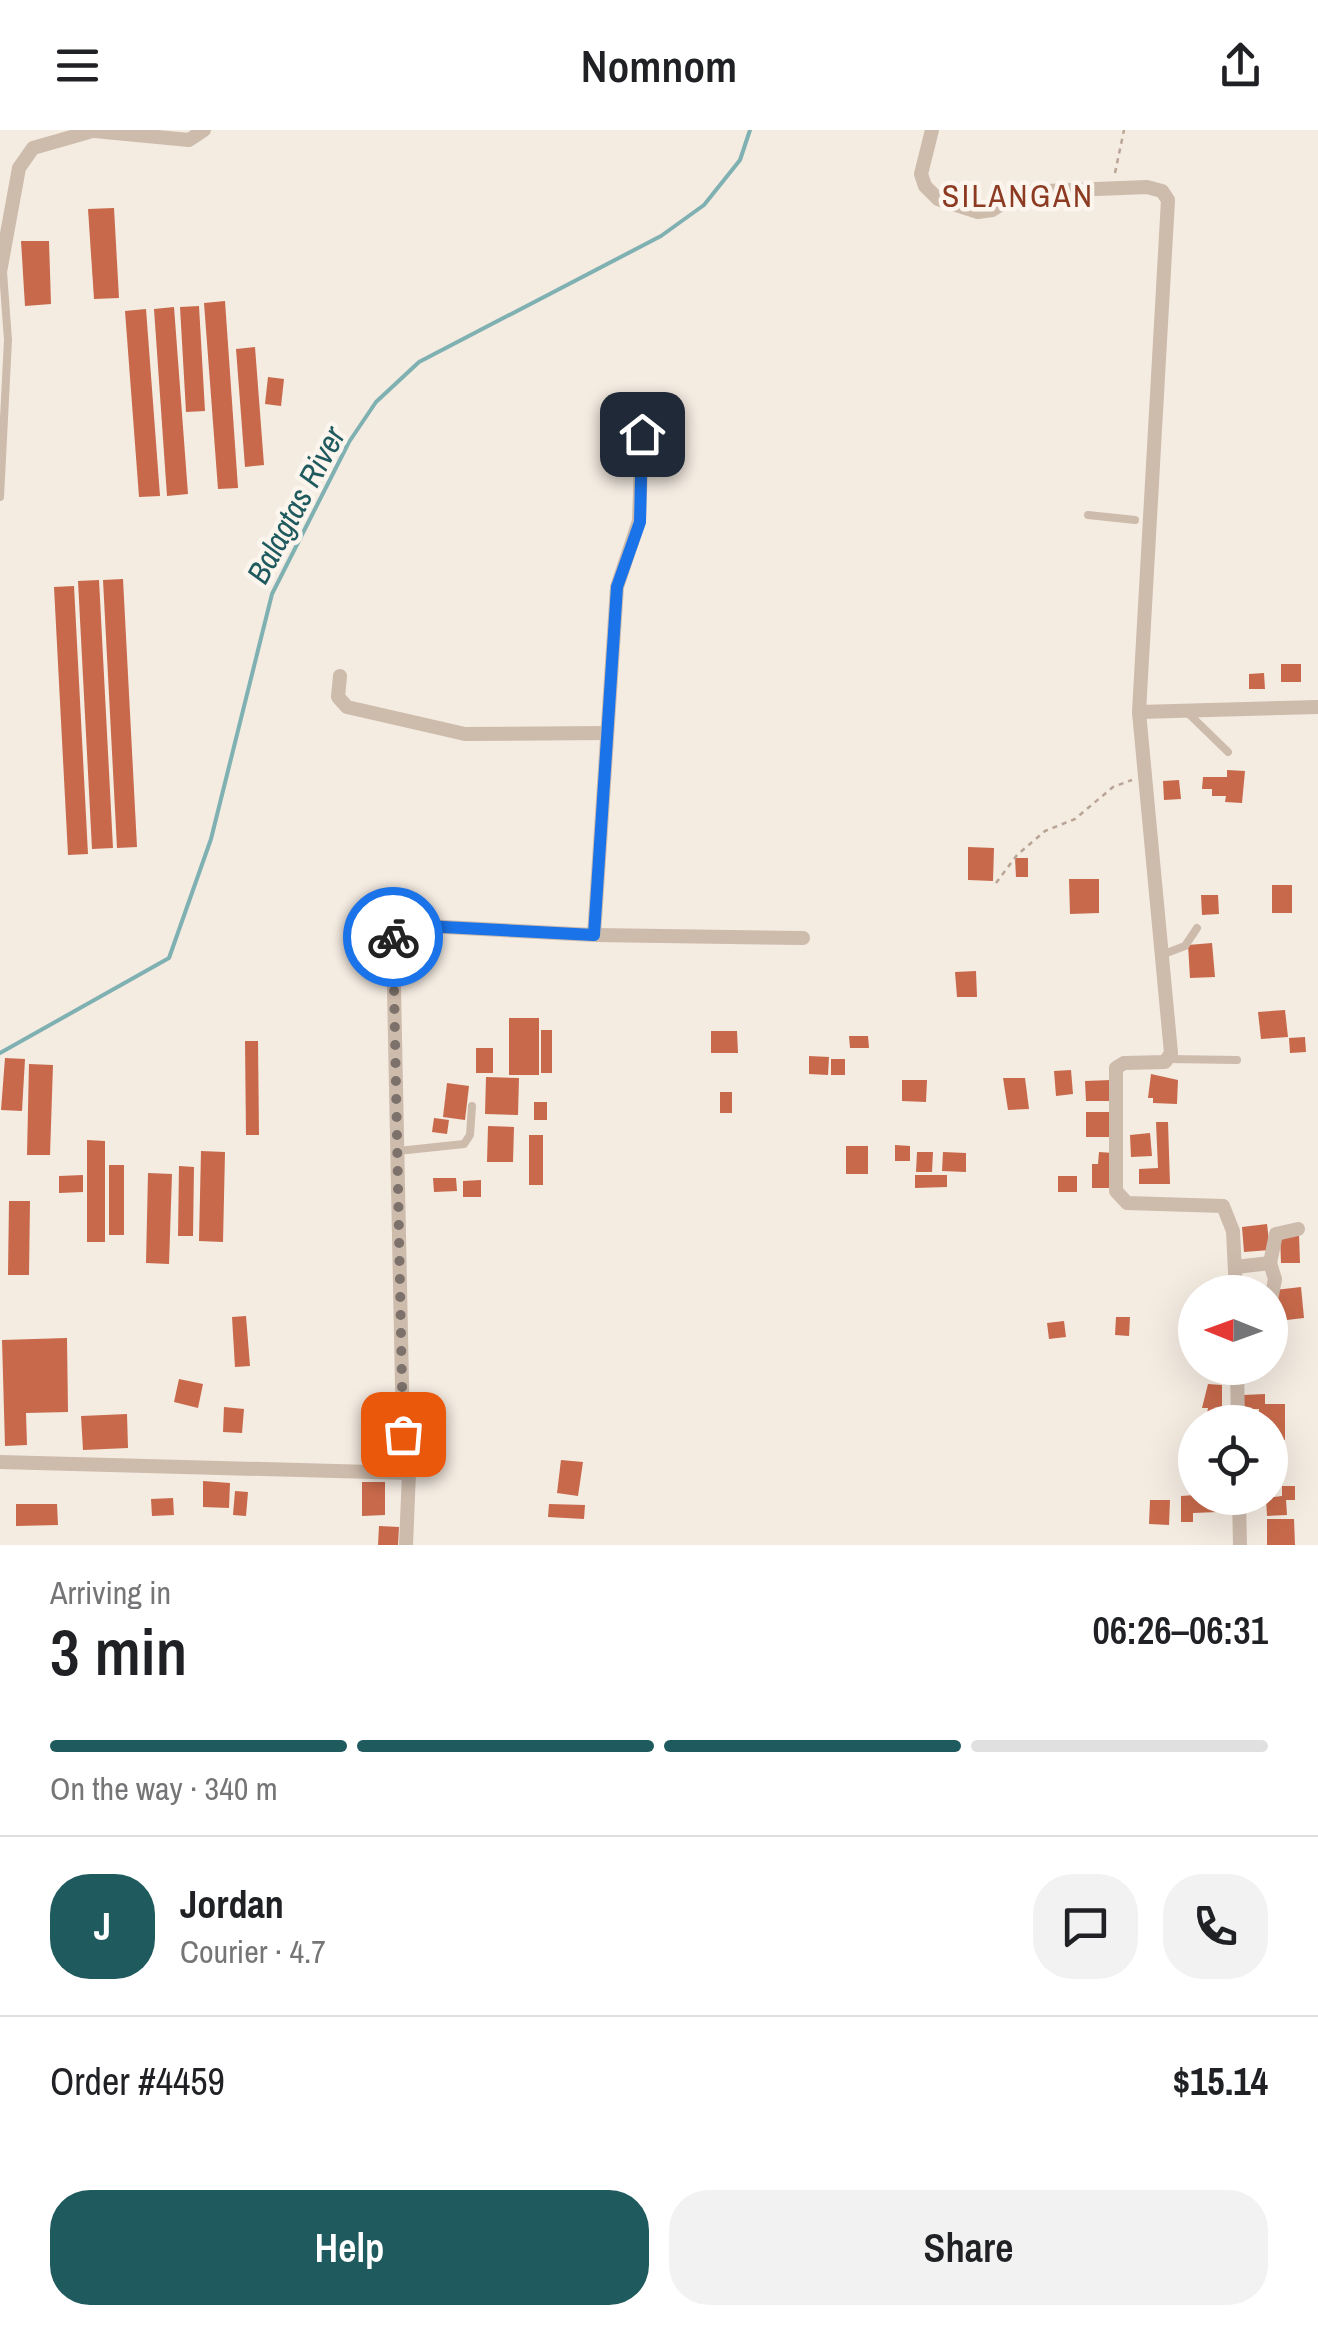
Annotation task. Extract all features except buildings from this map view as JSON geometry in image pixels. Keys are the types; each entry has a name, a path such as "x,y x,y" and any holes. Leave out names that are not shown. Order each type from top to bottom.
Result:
{"street":[{"path":"2,272 18,168 32,148 86,131 189,140 204,130"},
{"path":"932,130 920,174 925,186 938,199 978,212 1021,192 1147,188 1162,191 1168,200 1142,521 1139,712 1164,954 1168,1059 1124,1063 1116,1068 1118,1198 1127,1203 1223,1206 1230,1218 1236,1275"},
{"path":"594,935 617,587 640,522 642,434"},
{"path":"340,676 338,697 347,707 446,732 608,733"},
{"path":"1139,712 1318,707"},
{"path":"406,1545 409,1472 403,1434 395,931 406,925 594,935 803,938"},
{"path":"1274,1275 1270,1263 1276,1234 1298,1229"},
{"path":"1236,1267 1270,1263"},
{"path":"0,1462 409,1472"},
{"path":"1240,1515 1240,1545"}],"lane":[{"path":"0,497 8,340 2,272"},
{"path":"1088,515 1142,521"},
{"path":"1185,710 1228,752"},
{"path":"1164,954 1185,946 1198,928"},
{"path":"1168,1059 1237,1060"},
{"path":"398,1151 464,1144 470,1135 472,1106"}],"path":[{"path":"1112,189 1124,130"},
{"path":"996,883 1017,856 1045,831 1074,819 1113,787 1143,778"}],"waterway":[{"name":"Balagtas River","path":"0,1053 169,958 211,839 272,594 349,442 376,402 419,362 661,236 704,205 740,160 750,130"}],"way so far":[{"path":"393,937 403,1434"}],"district":[{"name":"SILANGAN","path":"1018,196"}],"route":[{"path":"393,937 399,927 406,925 594,935 617,587 640,522 642,434"}]}
